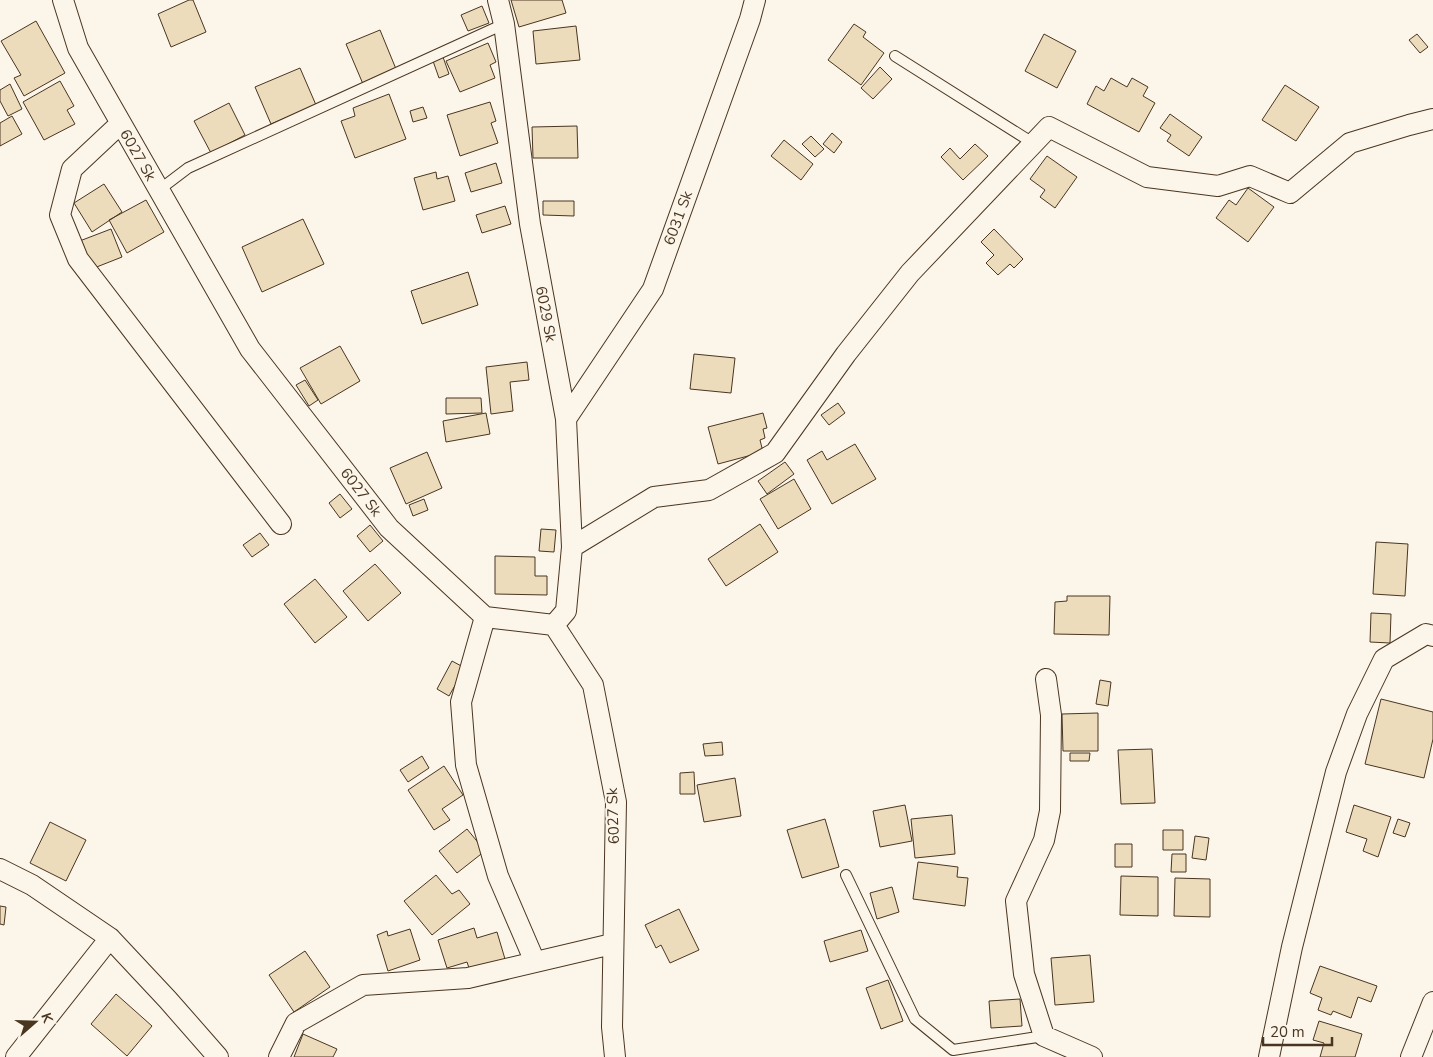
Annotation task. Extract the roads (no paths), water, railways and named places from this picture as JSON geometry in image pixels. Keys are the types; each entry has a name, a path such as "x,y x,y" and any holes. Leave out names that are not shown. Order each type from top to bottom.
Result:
{"street":[{"name":"6027 Sk","path":"63,0 78,48 250,349 389,528 485,617"},
{"name":"6029 Sk","path":"498,0 504,24 530,224 566,420 572,547 566,611 554,625"},
{"name":"6031 Sk","path":"566,420 653,289 750,19 755,0"},
{"path":"572,547 654,497 709,490 775,453 846,354 910,273 1049,127 1147,177 1218,186 1250,176 1290,193 1350,143 1433,119"},
{"path":"120,124 72,169 60,215 74,250 78,259 281,524"},
{"path":"535,962 498,876 466,765 462,702 485,617 554,625"},
{"name":"6027 Sk","path":"554,625 593,685 616,802 612,944 612,1027 615,1057"},
{"path":"1269,1057 1292,947 1336,772 1357,714 1384,659 1426,634 1433,636"},
{"path":"1046,680 1051,715 1050,810 1044,840 1016,901 1024,974 1044,1036 1092,1057"},
{"path":"0,870 32,885 110,938 218,1057"},
{"path":"16,1057 110,938"},
{"path":"279,1057 296,1023 363,985 468,978 612,944"},
{"path":"1411,1057 1433,1002"}],"lane":[{"path":"159,190 188,168 504,24"},
{"path":"895,56 1033,143"},
{"path":"846,875 915,1019 945,1044 953,1050 1044,1036"}]}
